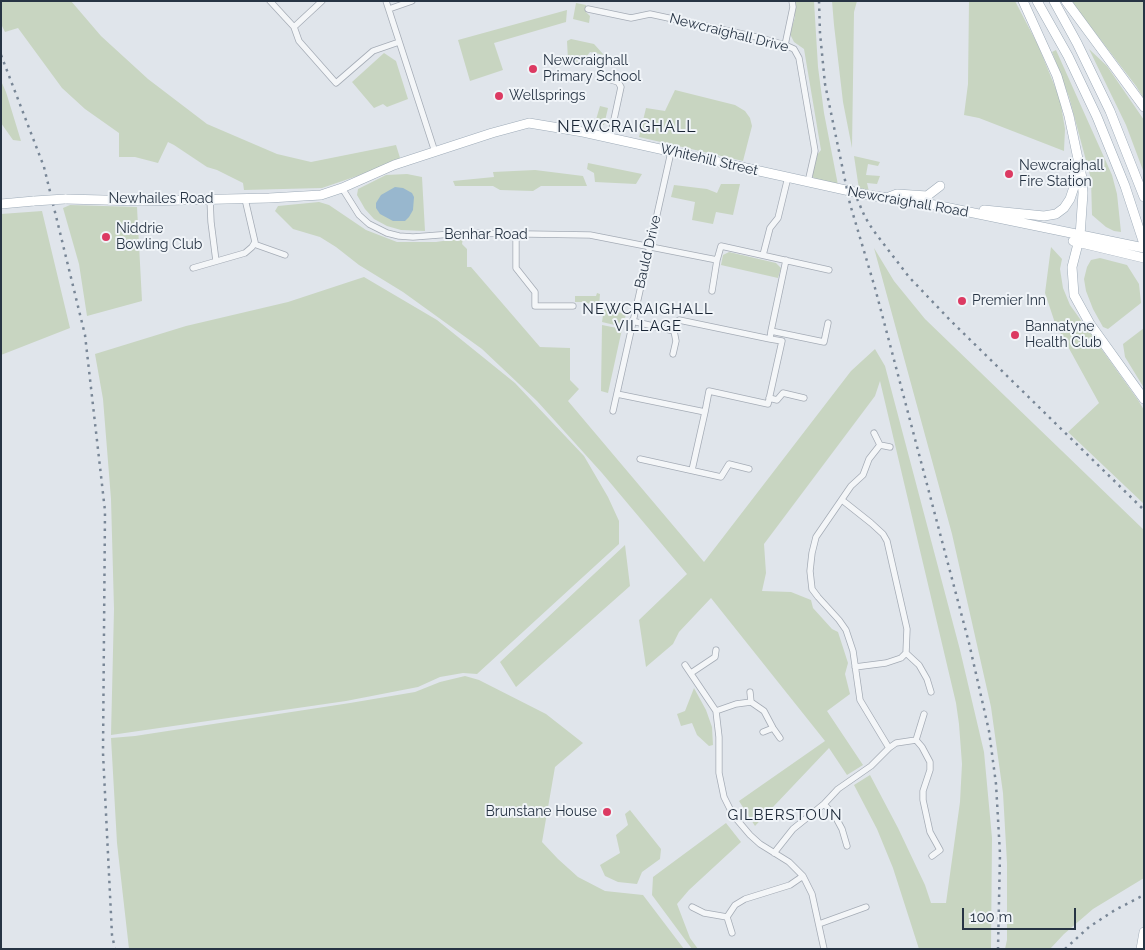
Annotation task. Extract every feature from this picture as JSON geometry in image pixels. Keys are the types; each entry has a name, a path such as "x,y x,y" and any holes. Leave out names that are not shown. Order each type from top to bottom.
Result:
{"main road":[{"path":"1023,1 1057,76 1069,116 1082,178 1083,193 1079,239 1071,275 1073,290 1077,303 1144,398"},
{"path":"1037,1 1068,56 1097,117 1125,186 1144,244"},
{"path":"1054,1 1110,111 1144,197"},
{"path":"1066,1 1144,107"},
{"name":"Whitehill Street","path":"321,195 342,188 379,171 529,123 610,138 808,182"},
{"path":"967,212 980,210 1044,216 1056,214 1064,208 1072,193 1076,156"},
{"name":"Newcraighall Road","path":"808,182 886,198 935,205 1008,221 1144,258"},
{"path":"886,198 897,194 927,196 940,186"},
{"name":"Newhailes Road","path":"1,204 64,199 142,201 321,195"},
{"name":"Newcraighall Road","path":"1079,239 1144,248"},
{"path":"1141,949 1144,932"}],"street":[{"path":"270,1 294,27 299,41 336,83 373,51 399,42"},
{"path":"294,27 322,1"},
{"path":"386,1 435,152"},
{"path":"389,9 412,1"},
{"path":"785,45 793,7 792,1"},
{"name":"Newcraighall Drive","path":"588,9 631,18 650,14 785,45 794,49 799,58 815,151 808,182"},
{"path":"602,77 621,84 610,138"},
{"name":"Bauld Drive","path":"613,411 671,152"},
{"path":"763,255 770,228 778,218 788,177"},
{"name":"Benhar Road","path":"342,188 359,215 378,229 387,233 413,237 465,232 590,235 717,260"},
{"path":"210,199 210,222 216,261"},
{"path":"193,268 245,253 254,244 245,199"},
{"path":"516,234 516,268 535,292 535,306 574,306"},
{"path":"254,244 285,255"},
{"path":"712,291 721,246 829,270"},
{"path":"770,339 786,260"},
{"path":"673,354 676,341 674,331 679,320 782,341 768,404 709,391 692,470"},
{"path":"632,321 674,331"},
{"path":"771,331 824,342 828,323"},
{"path":"770,398 777,400 783,393 804,398"},
{"path":"617,394 704,412"},
{"path":"874,433 880,445"},
{"path":"880,445 890,447"},
{"path":"880,445 869,459 863,475 851,486 816,537 810,571 812,589 846,630 853,651 860,700 889,748"},
{"path":"640,459 721,477 729,464 749,469"},
{"path":"842,500 871,523 883,534 887,541 907,629 906,653 901,658 886,663 855,667"},
{"path":"691,673 716,653 721,661"},
{"path":"906,653 919,665 932,692"},
{"path":"685,665 716,712 720,737 719,774 724,797 733,815 750,835 760,844 789,862 803,876 812,894 824,949"},
{"path":"750,692 751,702"},
{"path":"716,712 736,704 751,702 764,711 772,728 780,738"},
{"path":"916,740 924,714"},
{"path":"764,732 772,728"},
{"path":"774,853 793,829 824,804 838,789 871,766 889,748 896,743 916,740"},
{"path":"916,740 930,762 930,770 922,791 930,832 940,850 932,856"},
{"path":"824,804 835,816 842,829 847,846"},
{"path":"727,917 735,906 745,899 790,885 803,876"},
{"path":"692,907 704,913 727,917"},
{"path":"819,924 866,907"},
{"path":"727,917 732,933"}],"green space":[{"path":"1,1 71,1 101,36 148,79 207,124 277,154 311,162 396,145 401,161 322,188 244,190 243,183 207,167 168,142 158,163 135,157 119,157 119,133 85,109 62,88 18,28 5,32 1,24"},
{"path":"792,1 814,1 818,67 824,113 838,185 817,181 811,175 816,156 821,150 804,49 794,42 790,34 795,17"},
{"path":"832,1 857,1 854,12 852,148 843,102"},
{"path":"969,1 1015,1 1038,45 1060,99 1065,129 1064,151 979,118 964,115 968,84"},
{"path":"1071,1 1144,1 1144,99 1136,86"},
{"path":"576,3 586,5 585,11 590,16 589,23 573,19"},
{"path":"567,10 566,22 494,43 503,70 470,81 458,40"},
{"path":"571,39 594,44 604,55 590,52 581,64 568,60 567,41"},
{"path":"1089,49 1107,66 1144,120 1144,173 1126,125"},
{"path":"1056,50 1112,175 1117,194 1121,232 1106,227 1092,215 1091,179 1069,97 1052,52"},
{"path":"384,53 396,61 408,99 387,107 383,104 374,108 352,82"},
{"path":"1,81 21,141 13,140 1,123"},
{"path":"675,90 735,105 745,111 750,118 752,126 743,161 639,137 646,108 665,111"},
{"path":"600,106 608,108 604,125 595,123"},
{"path":"854,156 880,162 878,166 868,164 866,175 880,176 877,184 867,183 869,192 859,189"},
{"path":"588,163 642,174 636,184 595,182 594,173 587,169"},
{"path":"535,170 583,176 587,186 541,186 533,191 500,190 493,186 455,186 453,181 494,177 493,172"},
{"path":"407,174 422,177 425,231 401,230 387,226 374,219 365,209 357,195 358,189 386,175"},
{"path":"721,184 740,184 733,215 716,212 713,224 692,220 695,202 671,197 674,185 707,189 717,193"},
{"path":"319,202 329,205 366,230 397,242 436,242 463,238 462,244 467,249 467,267 471,267 540,347 570,348 570,380 579,389 568,401 704,562 851,371 875,349 885,366 960,650 984,752 992,838 991,949 919,949 893,868 877,829 854,785 870,775 898,828 925,885 931,903 946,903 960,802 962,764 959,724 956,703 880,381 875,396 764,544 766,573 762,591 791,592 811,600 813,608 832,629 838,632 848,663 845,674 850,694 827,711 863,765 847,775 829,748 755,826 739,801 825,741 711,598 679,632 673,644 646,667 639,620 687,574 602,473 537,401 482,349 403,292 359,265 336,247 320,237 293,229 275,211 278,206"},
{"path":"70,205 137,207 142,301 87,316 79,264 63,208"},
{"path":"42,211 70,328 1,355 1,214"},
{"path":"1051,247 1062,259 1060,269 1063,288 1070,305 1144,410 1144,504 1068,432 1099,403 1055,323 1045,293"},
{"path":"874,248 894,281 925,319 1144,530 1144,878 1093,909 1050,949 1005,949 1007,940 1007,863 1003,793 991,707 952,534"},
{"path":"729,252 776,263 781,268 778,278 721,265 723,255"},
{"path":"1100,258 1127,265 1139,284 1141,303 1108,329 1103,327 1093,309 1086,291 1084,279 1091,260"},
{"path":"364,277 437,320 515,383 584,456 608,497 619,521 619,544 477,674 463,673 440,677 418,687 346,701 111,735 114,609 111,499 103,399 95,354 186,326 288,302"},
{"path":"597,293 600,294 599,306 575,302 575,296 596,296"},
{"path":"604,309 626,314 623,327 602,322"},
{"path":"602,325 622,329 608,393 601,391"},
{"path":"1144,328 1144,388 1125,357 1123,344"},
{"path":"625,545 630,586 516,687 500,662"},
{"path":"465,676 479,680 546,714 583,743 555,767 542,842 578,877 605,891 643,895 684,949 129,949 117,843 111,738 135,736 415,692 440,682"},
{"path":"694,688 706,710 712,727 713,745 709,746 697,735 692,723 681,726 677,714 685,711"},
{"path":"630,810 661,849 660,859 642,872 637,884 618,882 605,876 600,865 620,853 616,835 628,825 625,814"},
{"path":"726,823 741,842 689,890 677,904 690,938 698,949 692,949 652,895 653,877"}],"water":[{"path":"395,187 403,188 412,193 414,197 413,210 405,221 393,221 380,214 376,208 376,203 381,195"}],"railway":[{"path":"819,1 825,84 850,204 875,288 969,643 989,731 996,784 1000,854 998,949"},
{"path":"1,55 44,167 85,335 105,511 103,753 112,935 115,949"},
{"path":"851,185 873,230 909,277 950,320 1144,510"},
{"path":"1065,949 1089,927 1115,910 1144,895"}],"place":[{"name":"Newcraighall Primary School","path":"533,69"},
{"name":"Wellsprings","path":"499,96"},
{"name":"Newcraighall Fire Station","path":"1009,174"},
{"name":"Niddrie Bowling Club","path":"106,237"},
{"name":"Premier Inn","path":"962,301"},
{"name":"Bannatyne Health Club","path":"1015,335"},
{"name":"Brunstane House","path":"607,812"}],"district":[{"name":"NEWCRAIGHALL","path":"627,127"},
{"name":"NEWCRAIGHALL VILLAGE","path":"648,318"},
{"name":"GILBERSTOUN","path":"785,815"}]}
